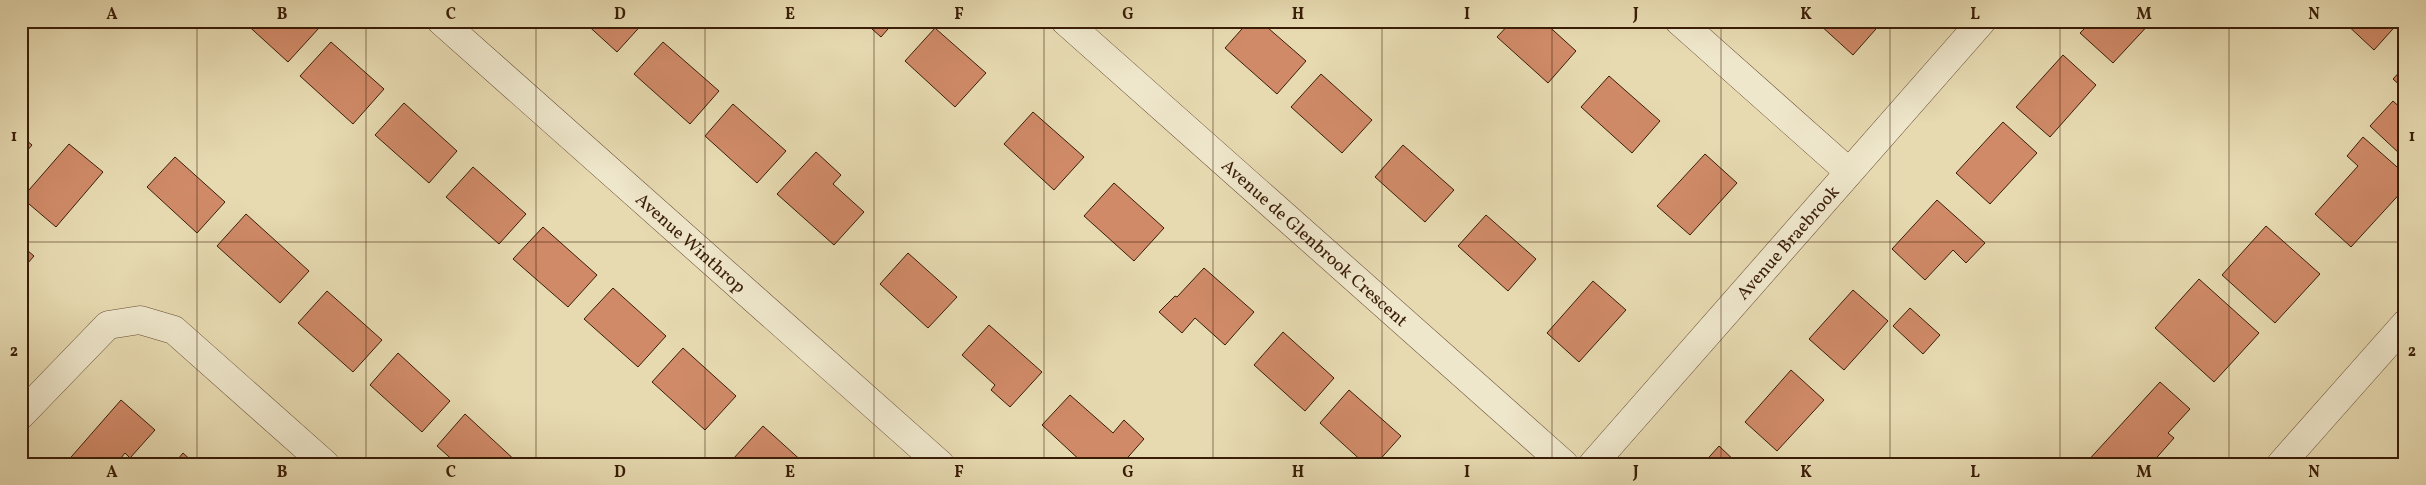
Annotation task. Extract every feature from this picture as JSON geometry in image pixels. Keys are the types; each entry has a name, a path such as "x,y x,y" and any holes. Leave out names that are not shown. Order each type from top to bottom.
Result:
{"street":[{"name":"Avenue Winthrop","path":"441,21 940,464"},
{"name":"Avenue de Glenbrook Crescent","path":"1065,21 1564,464"},
{"path":"1679,21 1849,172"},
{"name":"Avenue Braebrook","path":"1593,464 1982,21"},
{"path":"21,415 108,325 140,320 174,330 325,464"},
{"path":"2281,464 2405,324"}],"building":[{"path":"243,21 312,21 319,28 288,62"},
{"path":"583,21 645,21 617,52"},
{"path":"863,21 895,21 881,37"},
{"path":"1249,21 1260,21 1306,61 1277,94 1225,48"},
{"path":"1512,21 1543,21 1576,51 1548,83 1497,37"},
{"path":"1821,21 1883,21 1853,55 1819,24"},
{"path":"2092,21 2152,21 2113,63 2080,33"},
{"path":"2343,21 2400,21 2374,50"},
{"path":"935,28 986,73 955,107 905,61"},
{"path":"331,42 384,89 353,124 300,76"},
{"path":"663,42 719,91 690,124 634,74"},
{"path":"2063,55 2096,85 2050,137 2016,107"},
{"path":"2405,66 2405,90 2393,79"},
{"path":"1321,74 1372,120 1342,153 1291,107"},
{"path":"1609,76 1660,121 1632,153 1581,107"},
{"path":"2393,101 2405,112 2405,149 2400,154 2370,126"},
{"path":"404,103 457,151 429,183 375,135"},
{"path":"733,104 786,151 757,183 705,136"},
{"path":"1033,112 1084,157 1054,190 1004,144"},
{"path":"2003,122 2037,153 1990,204 1956,173"},
{"path":"21,136 32,145 21,158"},
{"path":"2363,137 2405,174 2405,188 2351,247 2315,214 2358,166 2347,156"},
{"path":"69,144 103,172 56,227 22,198"},
{"path":"1403,145 1454,190 1425,222 1375,177"},
{"path":"816,152 841,175 833,184 864,212 834,245 777,194"},
{"path":"1705,154 1737,183 1690,235 1657,206"},
{"path":"175,157 225,202 197,233 147,187"},
{"path":"473,167 526,214 499,244 446,197"},
{"path":"1114,183 1164,228 1134,261 1084,216"},
{"path":"1937,200 1985,243 1966,263 1953,250 1925,280 1892,249"},
{"path":"246,214 309,271 280,303 217,246"},
{"path":"1486,215 1536,259 1508,291 1458,246"},
{"path":"2266,226 2320,274 2275,323 2222,275"},
{"path":"543,227 597,275 568,307 513,259"},
{"path":"21,245 34,256 21,271"},
{"path":"908,253 957,297 928,328 880,284"},
{"path":"1204,268 1254,312 1225,345 1195,318 1182,333 1159,312 1175,296 1177,297"},
{"path":"2199,279 2259,333 2214,382 2155,328"},
{"path":"1593,281 1626,310 1579,362 1547,333"},
{"path":"613,288 666,336 638,367 584,319"},
{"path":"1853,290 1888,321 1844,370 1809,339"},
{"path":"327,291 382,340 353,372 298,323"},
{"path":"1910,308 1940,335 1923,354 1893,326"},
{"path":"989,325 1042,372 1010,407 991,390 995,385 962,355"},
{"path":"1283,332 1334,378 1305,411 1254,365"},
{"path":"683,348 736,396 705,430 652,382"},
{"path":"398,353 450,401 422,432 370,385"},
{"path":"1791,370 1824,400 1777,451 1745,422"},
{"path":"2160,382 2190,409 2168,433 2174,438 2151,464 2085,464"},
{"path":"1349,390 1401,436 1376,464 1365,464 1320,423"},
{"path":"1070,395 1113,433 1124,420 1144,439 1122,464 1084,464 1042,425"},
{"path":"121,400 155,430 130,458 125,453 116,464 65,464"},
{"path":"465,414 519,464 457,464 437,446"},
{"path":"763,426 805,464 739,464 733,459"},
{"path":"1719,446 1738,464 1703,464"},
{"path":"183,453 195,464 174,464"}]}
